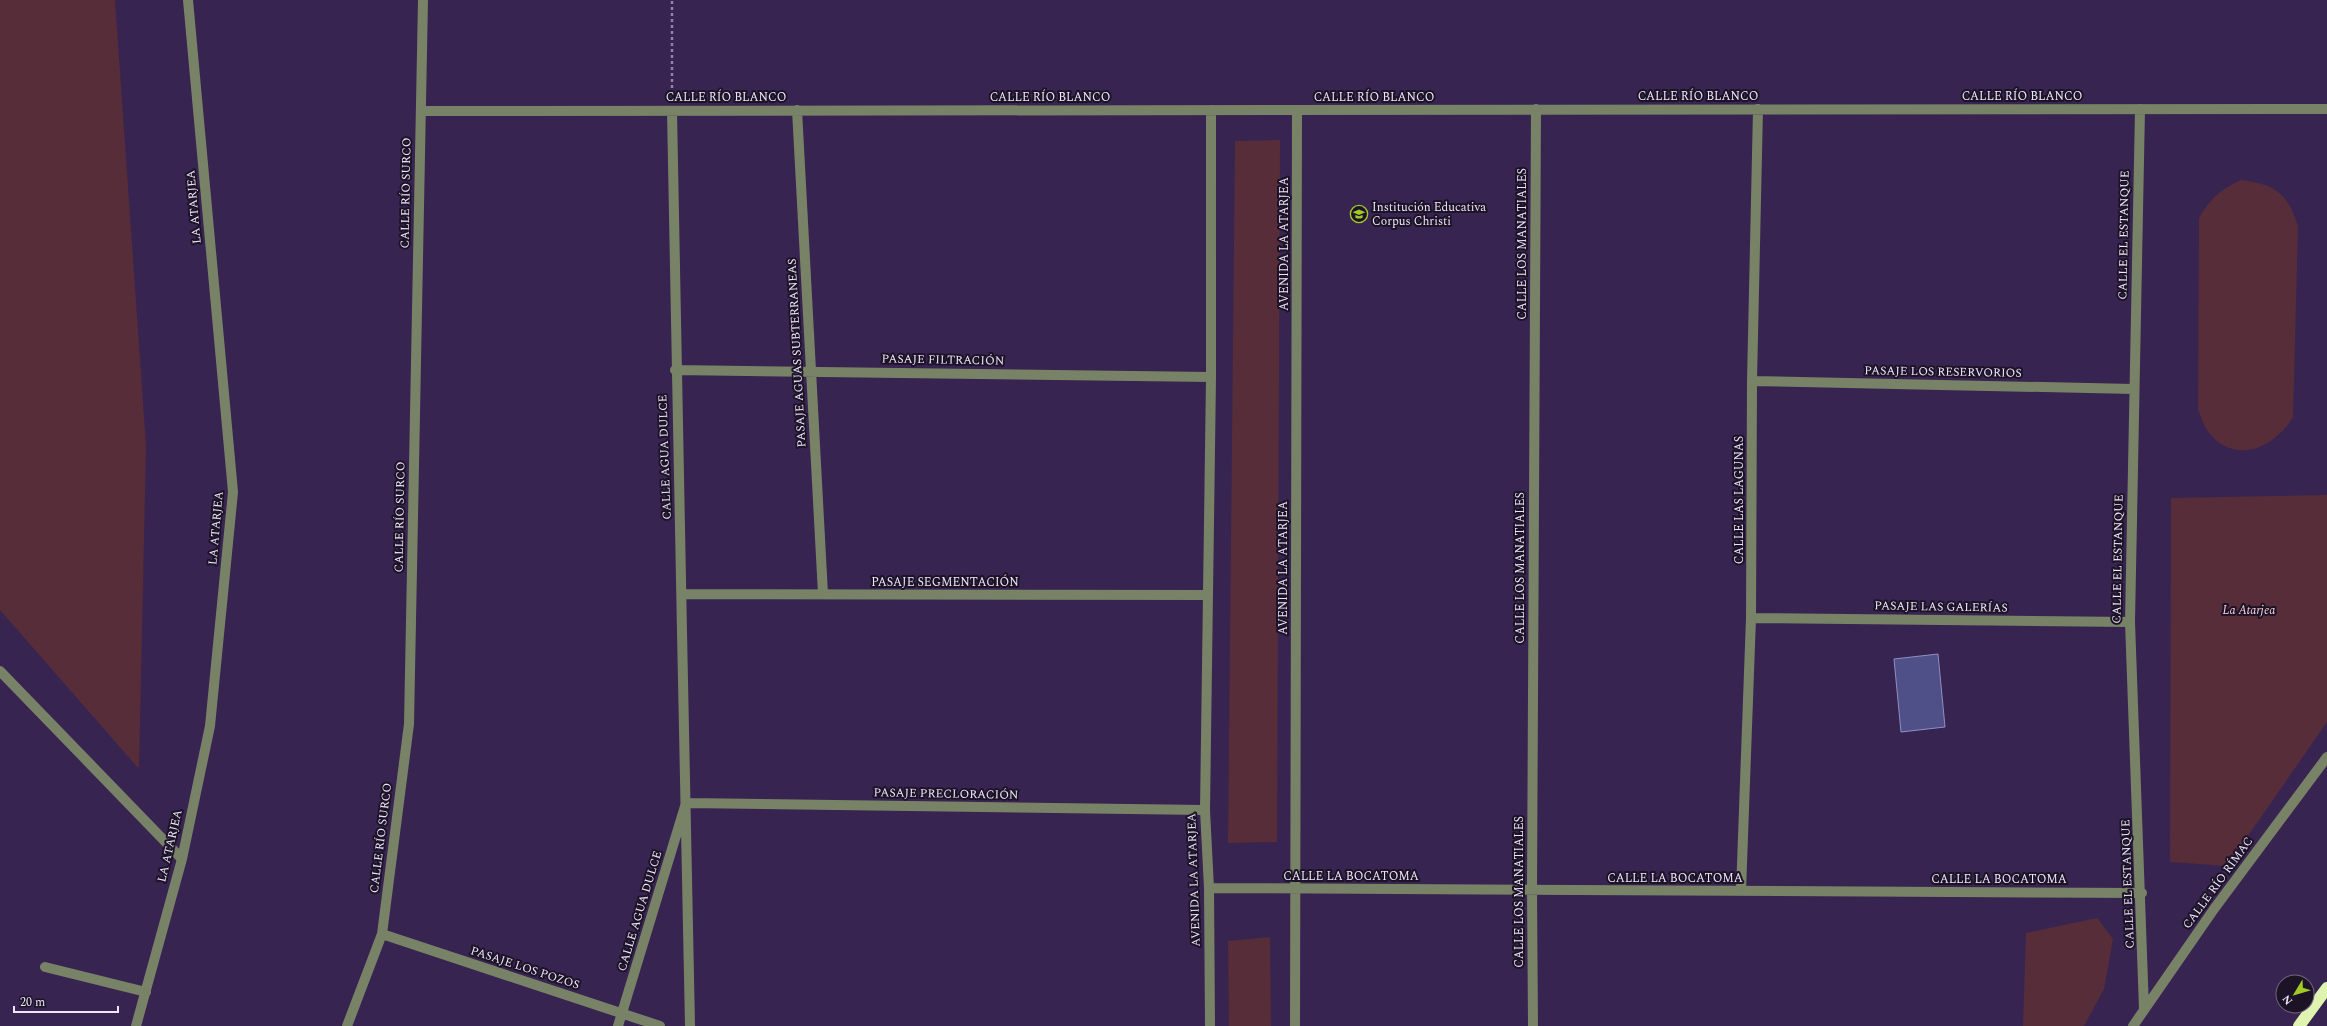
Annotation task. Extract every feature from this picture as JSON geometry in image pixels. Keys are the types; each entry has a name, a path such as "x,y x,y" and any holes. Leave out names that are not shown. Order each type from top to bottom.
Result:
{"highway":[{"path":"2299,1026 2327,988"}],"street":[{"name":"LA ATARJEA","path":"136,1026 182,859 210,726 233,492 188,0"},
{"name":"CALLE RÍO SURCO","path":"347,1026 382,934 409,724 423,0"},
{"name":"CALLE LOS MANATIALES","path":"1533,1026 1532,890 1536,109"},
{"name":"CALLE EL ESTANQUE","path":"2140,109 2130,622 2142,893 2144,1009"},
{"name":"CALLE RÍO BLANCO","path":"421,111 2327,109"},
{"name":"PASAJE AGUAS SUBTERRANEAS","path":"797,110 823,594"},
{"name":"AVENIDA LA ATARJEA","path":"1210,1026 1209,888 1205,810 1211,377 1211,110"},
{"name":"AVENIDA LA ATARJEA","path":"1295,1026 1297,110"},
{"name":"CALLE LAS LAGUNAS","path":"1741,891 1752,618 1752,381 1758,110"},
{"name":"CALLE AGUA DULCE","path":"672,111 675,370 682,594 690,1026"},
{"name":"PASAJE FILTRACIÓN","path":"675,370 1211,377"},
{"name":"PASAJE LOS RESERVORIOS","path":"1752,381 2134,389"},
{"name":"PASAJE SEGMENTACIÓN","path":"682,594 1207,595"},
{"name":"PASAJE LAS GALERÍAS","path":"1752,618 2130,622"},
{"path":"0,672 182,859"},
{"name":"CALLE RÍO RÍMAC","path":"2133,1026 2214,909 2327,757"},
{"name":"CALLE AGUA DULCE","path":"618,1026 686,803"},
{"name":"PASAJE PRECLORACIÓN","path":"686,803 1205,810"},
{"name":"CALLE LA BOCATOMA","path":"1209,888 2142,893"},
{"name":"PASAJE LOS POZOS","path":"382,934 660,1026"},
{"path":"45,967 146,992"}],"path":[{"path":"672,0 672,111"}],"green space":[{"path":"0,0 115,0 146,446 139,769 0,610"},
{"path":"1280,140 1277,842 1228,843 1235,141"},
{"path":"2241,180 2263,184 2279,193 2290,206 2298,227 2293,417 2275,438 2264,445 2252,449 2240,450 2228,448 2217,441 2207,430 2198,410 2199,218 2207,205 2217,195"},
{"name":"La Atarjea","path":"2327,495 2327,722 2227,866 2170,862 2171,498"},
{"path":"2097,918 2113,939 2104,989 2084,1026 2023,1026 2026,933"},
{"path":"1270,937 1271,1026 1229,1026 1228,941"}],"building":[{"path":"1938,654 1945,727 1901,732 1894,659"}],"place":[{"name":"Institución Educativa Corpus Christi","path":"1359,214"}]}
